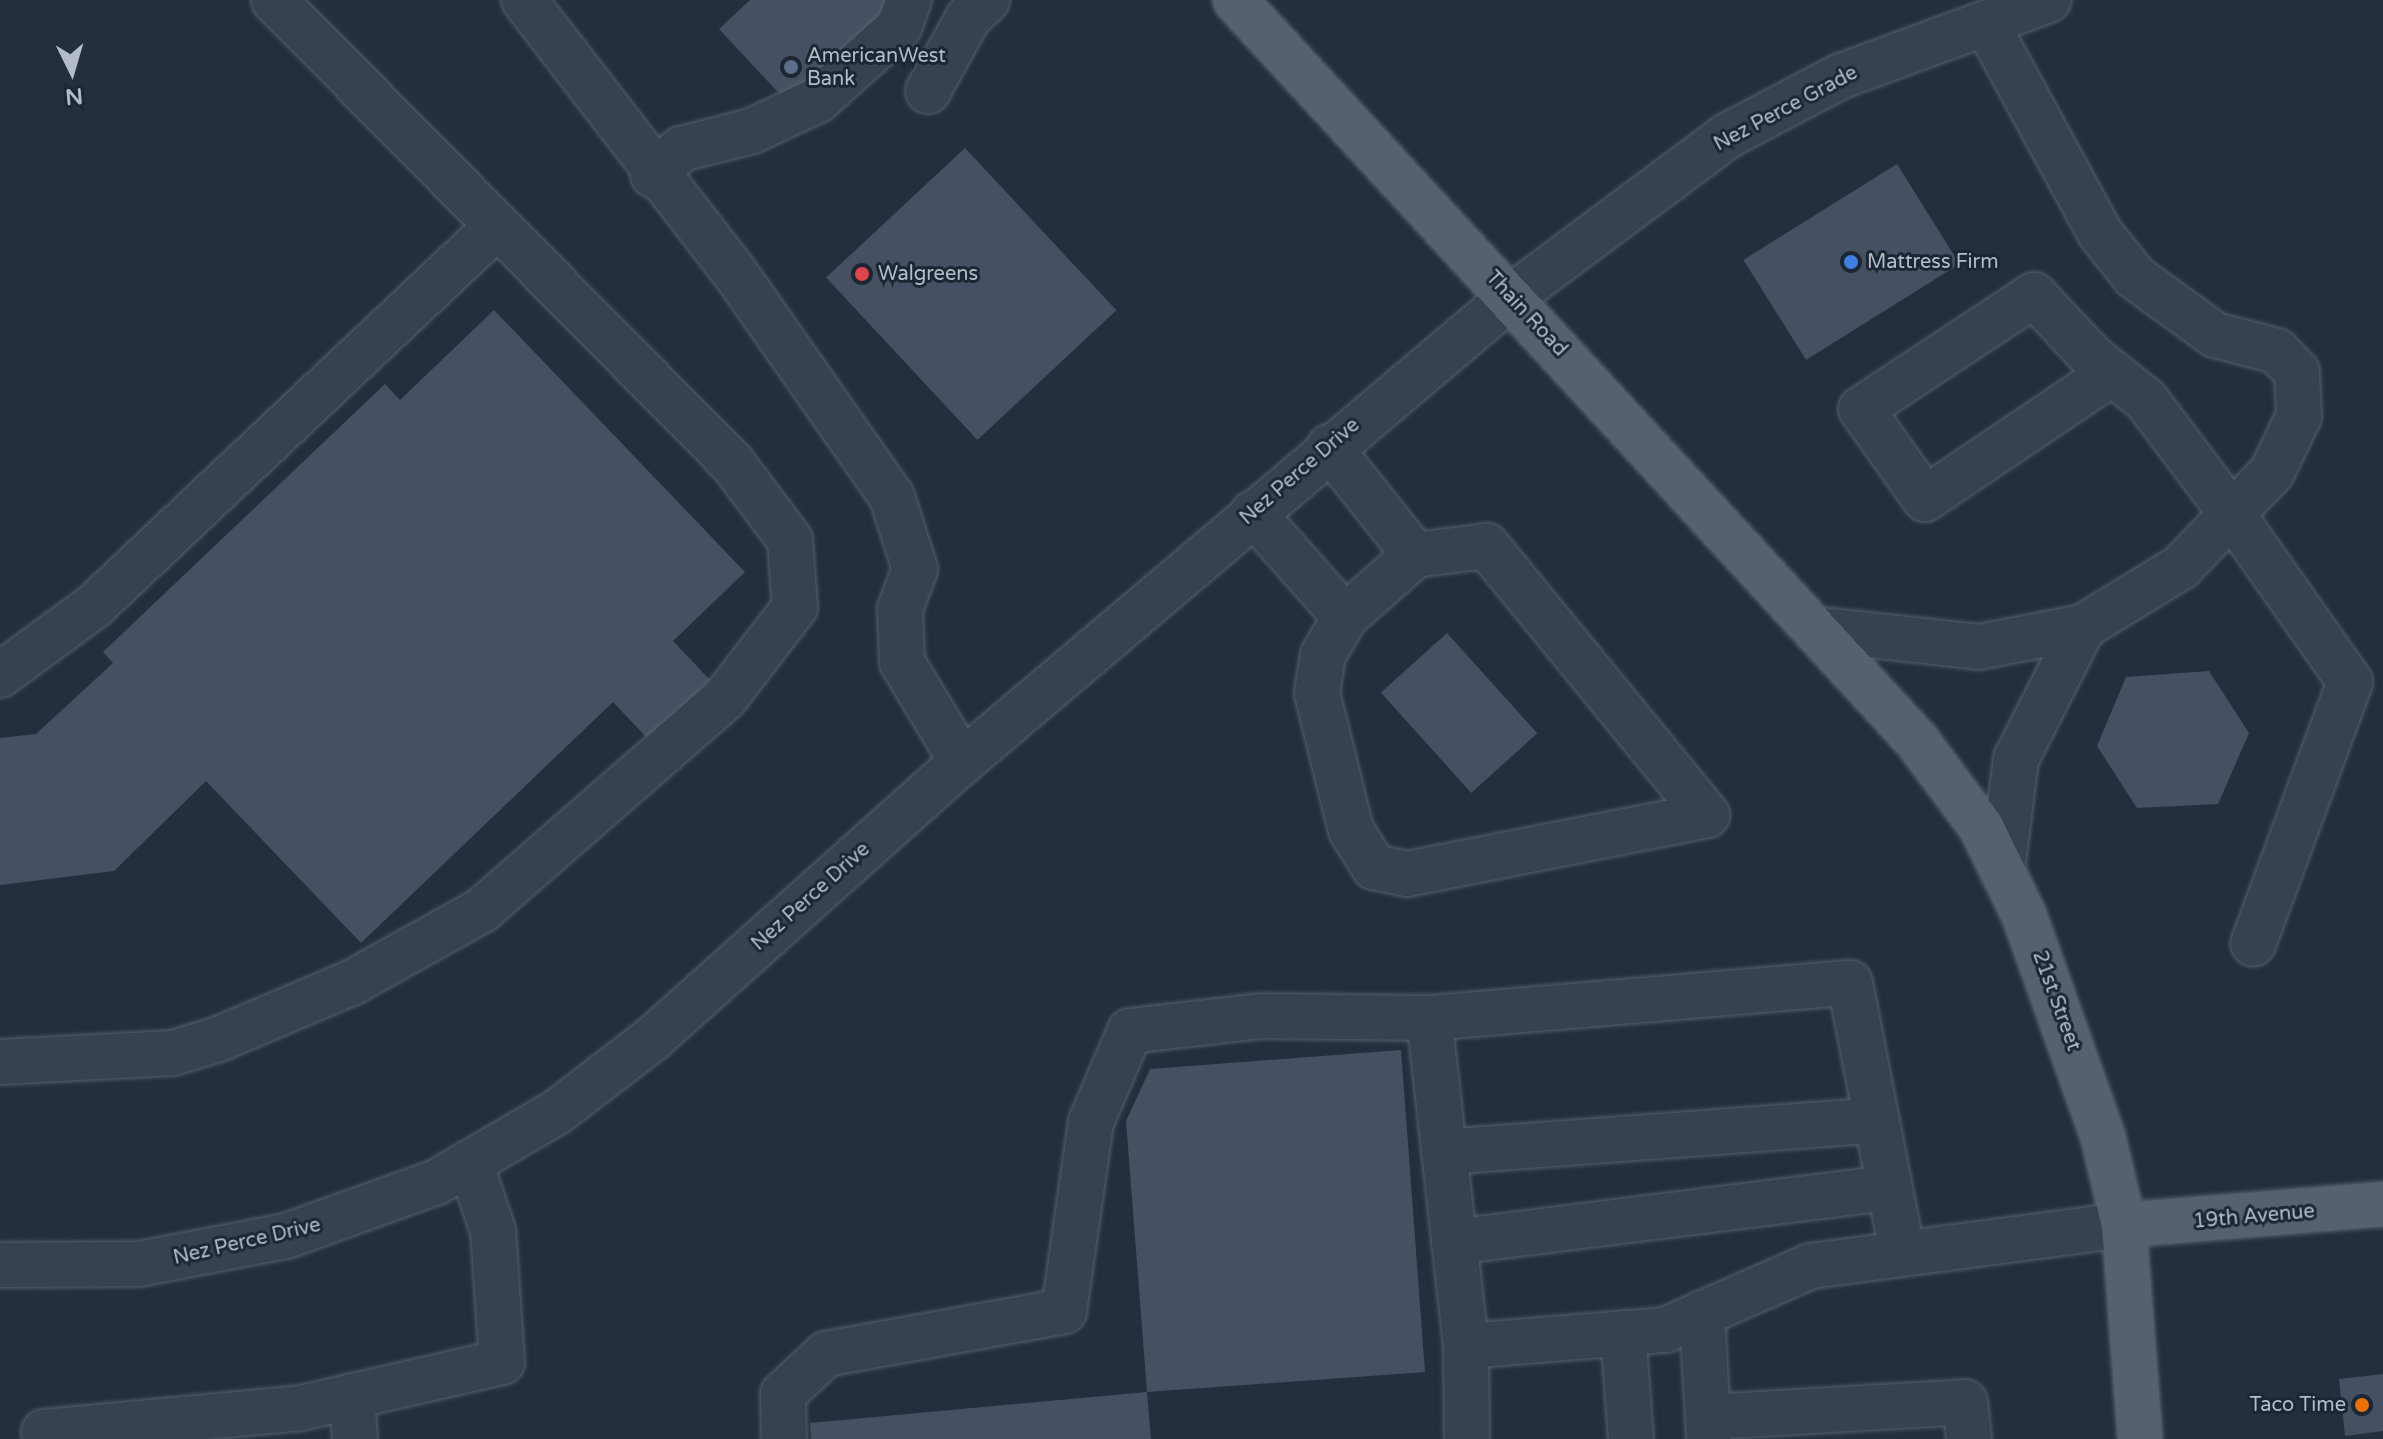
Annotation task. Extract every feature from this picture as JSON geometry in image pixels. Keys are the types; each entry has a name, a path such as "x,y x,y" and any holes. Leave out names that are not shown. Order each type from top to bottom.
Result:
{"main road":[{"name":"Thain Road","path":"1235,0 1814,629"},
{"name":"21st Street","path":"1814,629 1917,741 1981,827 2071,1039 2124,1225 2140,1439"},
{"name":"19th Avenue","path":"2124,1225 2383,1204"}],"street":[{"path":"0,1062 173,1053 351,983 482,910 725,698 775,641 795,607 797,574 783,530 733,464 494,229 274,0"},
{"path":"524,0 653,175 735,273 892,497 915,569 900,609 902,662 962,762"},
{"path":"653,175 681,149 752,131 818,100 899,27 909,0"},
{"path":"928,91 968,18 987,0"},
{"name":"Nez Perce Grade","path":"1511,297 1727,136 1841,76 2049,0"},
{"path":"1814,629 1979,647 2083,627 2181,567 2272,472 2299,416 2297,372 2277,351 2215,335 2135,277 2100,233 1986,23"},
{"path":"0,675 93,607 494,229"},
{"path":"2112,373 1925,499 1861,409 2034,295 2112,373 2146,400 2232,514 2350,682 2253,944"},
{"name":"Nez Perce Drive","path":"0,1265 69,1268 215,1253 370,1211 470,1163 557,1112 652,1039 962,762 1329,447 1511,297"},
{"path":"1329,447 1415,555"},
{"path":"1253,513 1345,617"},
{"path":"1487,546 1707,815 1407,874 1374,867 1351,830 1317,693 1323,655 1345,617 1415,555 1487,546"},
{"path":"2002,871 2016,759 2083,627"},
{"path":"784,1439 783,1394 826,1354 1064,1311 1091,1122 1130,1031 1262,1016 1429,1018 1850,983 1902,1251"},
{"path":"1429,1018 1466,1346 1467,1439"},
{"path":"1444,1152 1877,1120"},
{"path":"45,1439 44,1432 139,1432 249,1426 352,1396 502,1362 493,1231 470,1163"},
{"path":"1454,1242 1890,1188"},
{"path":"1466,1346 1665,1330 1811,1266 1902,1251 2124,1225"},
{"path":"1702,1313 1709,1428 1965,1402 1969,1439"},
{"path":"1623,1333 1631,1439"},
{"path":"352,1396 355,1439"}],"building":[{"name":"AmericanWest Bank","path":"750,0 893,0 896,3 789,104 719,29"},
{"name":"Walgreens","path":"965,148 1116,310 977,440 826,278"},
{"name":"Mattress Firm","path":"1897,164 1960,264 1806,360 1744,260"},
{"path":"494,310 745,572 673,641 710,680 648,739 613,702 361,943 206,781 114,871 0,885 0,738 36,734 113,663 103,652 385,384 400,400"},
{"path":"1447,633 1537,733 1471,793 1381,693"},
{"path":"2209,671 2249,733 2218,804 2137,808 2097,746 2126,677"},
{"path":"1401,1050 1425,1372 1147,1392 1126,1121 1150,1069"},
{"name":"Taco Time","path":"2383,1374 2383,1431 2345,1436 2339,1379"},
{"path":"1147,1392 1151,1439 811,1439 810,1423"}],"place":[{"name":"AmericanWest Bank","path":"791,67"},
{"name":"Mattress Firm","path":"1851,262"},
{"name":"Walgreens","path":"862,274"},
{"name":"Taco Time","path":"2362,1405"}]}
